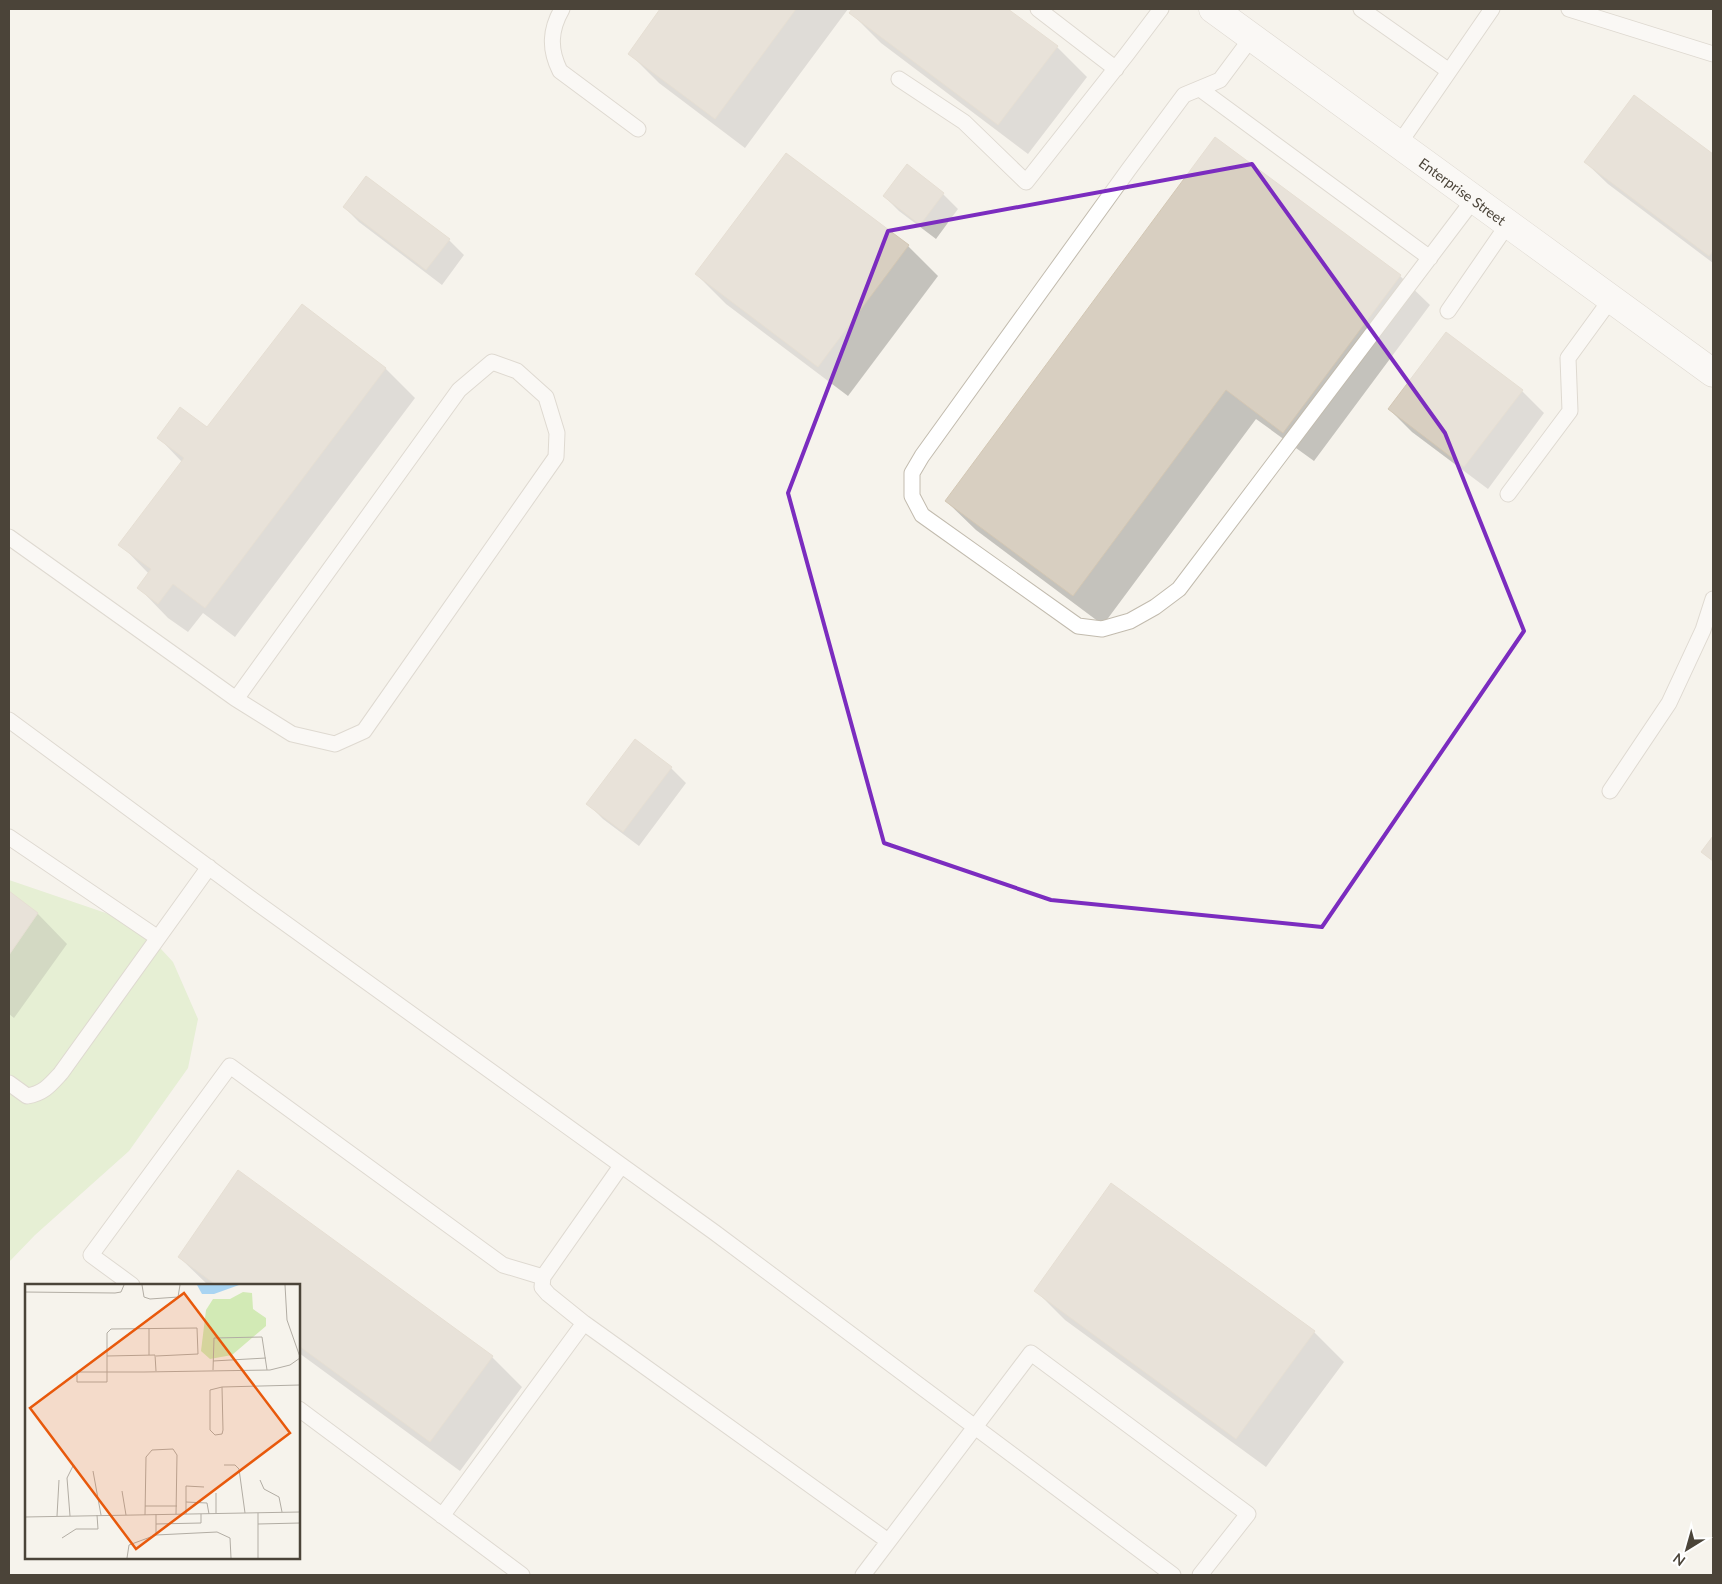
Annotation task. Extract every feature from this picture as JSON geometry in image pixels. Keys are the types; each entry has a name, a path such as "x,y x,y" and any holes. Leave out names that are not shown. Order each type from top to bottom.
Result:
{"street":[{"name":"Enterprise Street","path":"1213,9 1713,373"}],"lane":[{"path":"562,9 555,22 552,43 554,58 560,71 638,129"},
{"path":"1038,9 1116,68"},
{"path":"899,79 964,122 1026,182 1161,9"},
{"path":"1361,9 1449,71"},
{"path":"1399,144 1492,9"},
{"path":"1569,9 1713,54"},
{"path":"1252,37 1220,80 1184,95 1128,169 922,456 912,473 912,496 922,515 1078,626 1102,629 1130,622 1155,607 1179,589 1474,199"},
{"path":"1200,88 1430,258"},
{"path":"1448,311 1508,224"},
{"path":"1508,494 1570,411 1568,358 1611,299"},
{"path":"9,537 236,699 292,734 335,744 364,731 556,457 558,433 546,397 517,371 492,362 459,390 236,699"},
{"path":"1610,791 1669,703 1703,630 1713,599"},
{"path":"9,720 209,868 714,1232 1173,1575"},
{"path":"9,836 158,938"},
{"path":"9,1083 27,1096 39,1094 50,1085 209,868"},
{"path":"131,1284 91,1255 230,1066 503,1265 543,1277"},
{"path":"621,1166 543,1277 542,1287 584,1323 888,1541"},
{"path":"442,1516 584,1323"},
{"path":"863,1575 1031,1353 1248,1514 1200,1575"},
{"path":"300,1410 522,1575"}],"highlighted area":[{"path":"1252,164 1445,433 1524,631 1322,927 1051,900 884,843 788,493 888,231"}],"green space":[{"path":"9,880 138,924 173,962 198,1019 188,1068 129,1151 35,1235 9,1262"}],"building":[{"path":"660,9 796,9 715,119 628,54"},
{"path":"852,9 1008,9 1058,46 998,125 849,13"},
{"path":"1634,95 1713,154 1713,251 1709,256 1584,162"},
{"path":"1215,137 1401,275 1283,433 1226,390 1073,596 945,501"},
{"path":"786,153 909,245 818,367 695,274"},
{"path":"907,164 944,193 920,225 883,196"},
{"path":"366,176 450,239 426,270 343,207"},
{"path":"302,304 386,368 205,608 173,584 158,604 137,588 151,569 118,545 184,458 157,438 180,407 207,427"},
{"path":"1446,332 1523,390 1464,467 1388,409"},
{"path":"635,739 672,767 623,832 586,804"},
{"path":"1713,836 1713,861 1701,852"},
{"path":"9,891 38,913 9,955"},
{"path":"238,1170 493,1356 430,1442 300,1347 300,1284 215,1284 178,1257"},
{"path":"1111,1183 1315,1331 1236,1439 1034,1291"}]}
